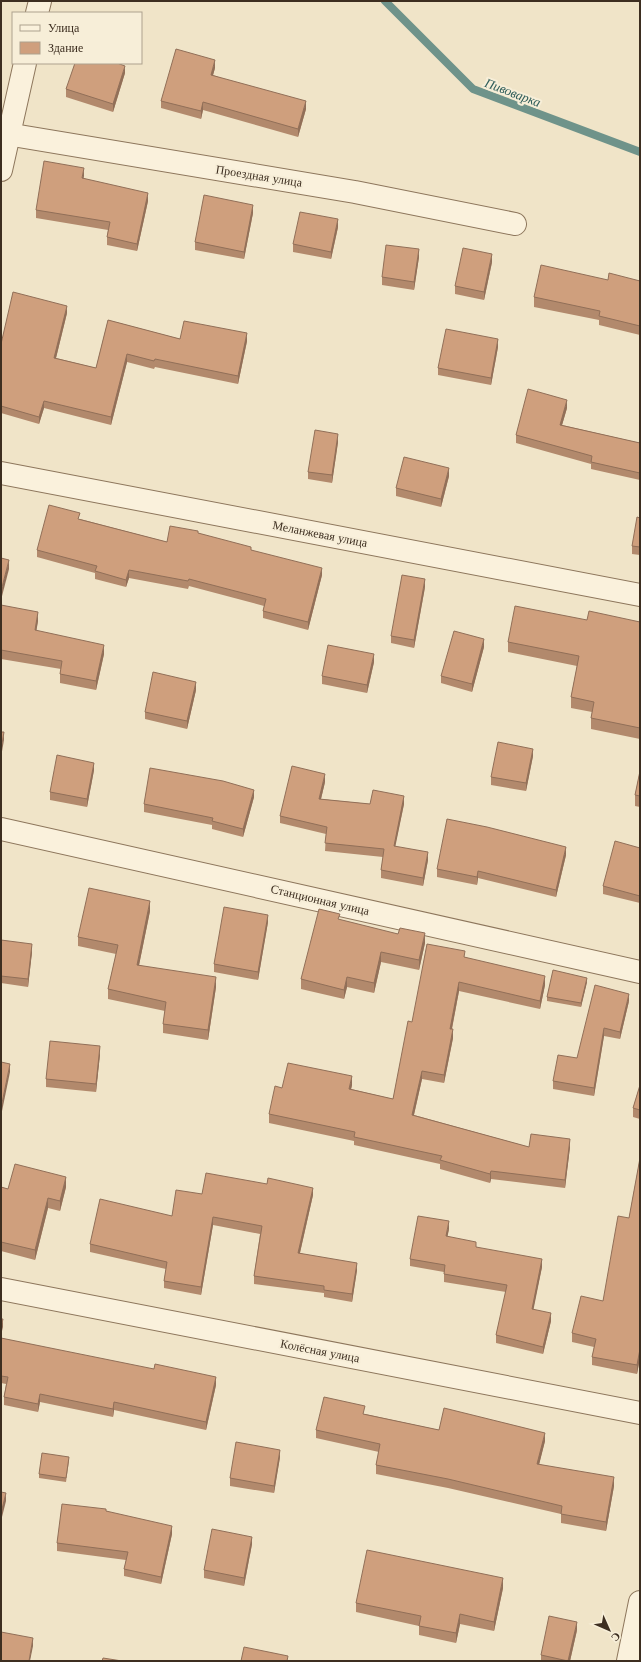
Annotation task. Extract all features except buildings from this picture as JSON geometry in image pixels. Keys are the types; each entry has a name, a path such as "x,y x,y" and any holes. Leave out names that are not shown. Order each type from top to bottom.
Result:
{"street":[{"path":"37,12 40,1"},
{"path":"1,170 5,134 25,64"},
{"name":"Проездная улица","path":"5,134 355,192 516,224"},
{"name":"Меланжевая улица","path":"1,473 640,595"},
{"name":"Станционная улица","path":"1,829 640,972"},
{"name":"Колёсная улица","path":"1,1289 640,1413"},
{"path":"628,1661 640,1602"}],"waterway":[{"name":"Пивоварка","path":"385,1 473,89 640,152"}]}
